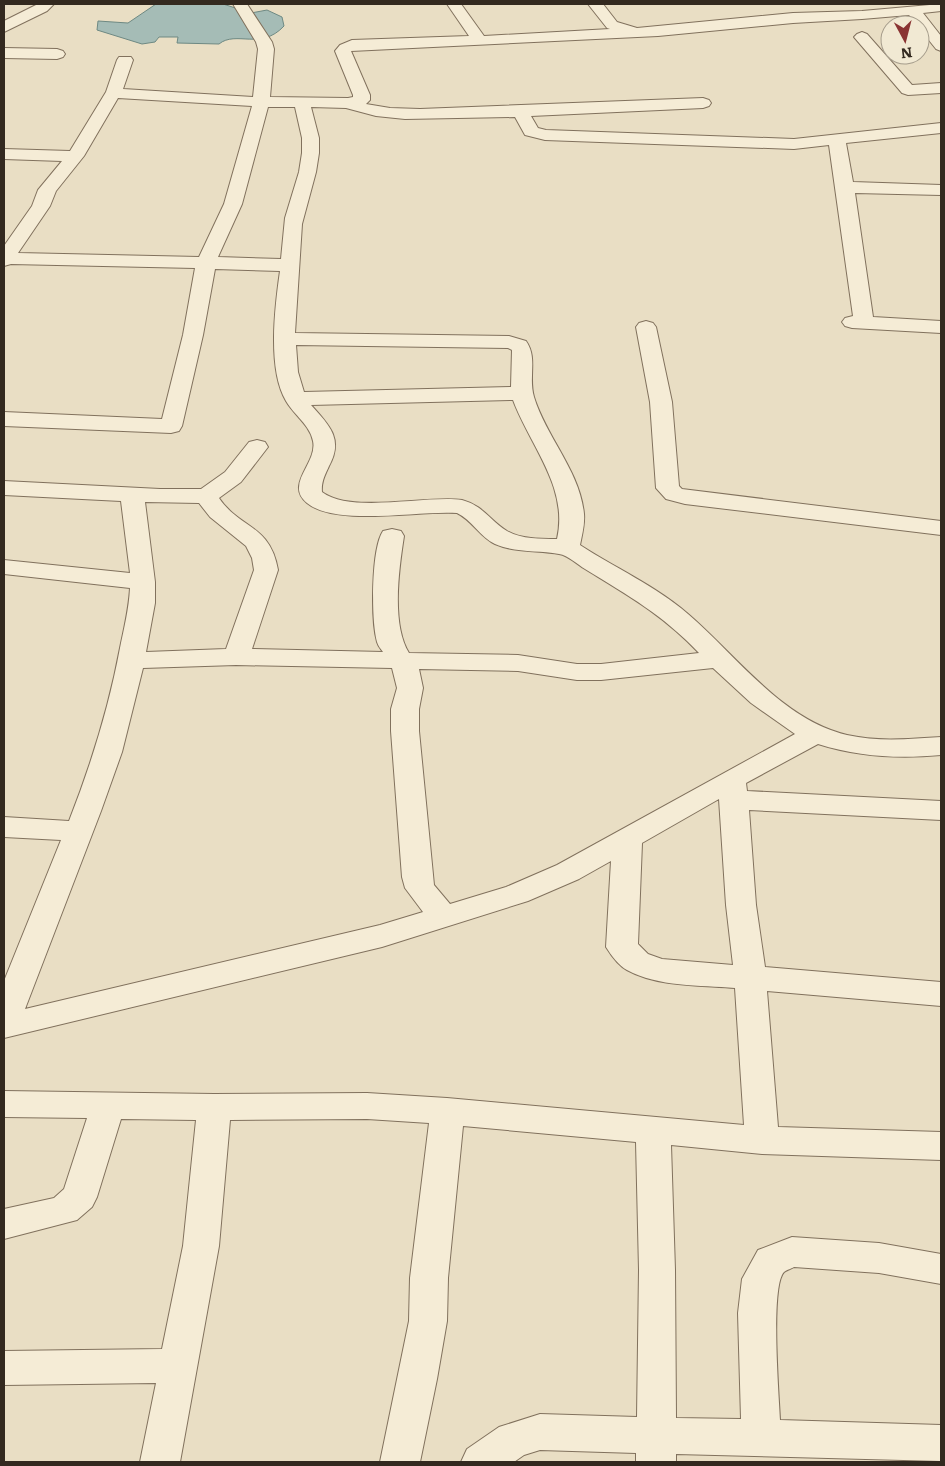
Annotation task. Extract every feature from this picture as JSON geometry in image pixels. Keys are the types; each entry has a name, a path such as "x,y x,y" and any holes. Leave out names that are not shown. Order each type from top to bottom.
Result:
{"street":[{"path":"4,28 10,18 35,12 46,4"},
{"path":"4,419 170,426 193,335 206,263 240,185 262,93 265,45 240,4"},
{"path":"454,4 480,41"},
{"path":"595,4 612,25 638,32"},
{"path":"116,86 125,94 262,93 302,101 348,103 362,100 362,94 343,51 345,48 364,44 480,41 638,32 818,10 913,10 941,7"},
{"path":"913,10 941,46"},
{"path":"862,37 908,90 941,88"},
{"path":"4,53 56,54"},
{"path":"5,259 40,206 47,190 75,156 116,86 125,60"},
{"path":"116,86 154,81"},
{"path":"245,84 262,93"},
{"path":"302,101 305,118 309,127 311,155 293,223 293,251 284,309 290,383 295,399 317,426 325,440 326,450 323,460 314,472 310,487 314,497 324,503 391,509 455,506 466,508 475,512 500,537 526,544 567,547 671,612 685,623 719,659 781,712 816,734 843,743 872,747 941,746"},
{"path":"348,103 382,114 521,113 703,103"},
{"path":"521,113 531,131 545,135 780,144 941,128"},
{"path":"836,138 845,187 858,322 941,327"},
{"path":"4,154 75,156"},
{"path":"845,187 940,190 941,210"},
{"path":"5,259 290,265"},
{"path":"646,327 661,402 668,488 674,494 714,501 941,528"},
{"path":"286,339 509,342 519,345 522,350 522,393 530,416 558,471 572,512 572,526 567,547"},
{"path":"295,399 522,393"},
{"path":"4,488 132,495 206,496 233,477 257,447"},
{"path":"4,1020 79,831 108,752 132,660 142,603 142,582 132,495"},
{"path":"206,496 217,512 250,534 265,557 266,570 236,657"},
{"path":"392,536 387,565 386,608 390,643 408,672 410,688 405,709 405,730 417,876 420,888 444,917"},
{"path":"4,567 142,582"},
{"path":"132,660 236,657 518,663 577,672 601,672 719,659"},
{"path":"4,1026 382,936 517,894 568,872 627,840 733,790 816,734"},
{"path":"733,790 941,810"},
{"path":"733,790 741,905 750,977 762,1140"},
{"path":"4,827 79,831"},
{"path":"627,840 622,947 636,962 660,970 941,994"},
{"path":"4,1104 214,1107 366,1106 447,1111 762,1140 941,1146"},
{"path":"4,1224 64,1210 79,1196 108,1105"},
{"path":"160,1462 201,1246 211,1158 214,1107"},
{"path":"400,1462 428,1321 429,1278 447,1111"},
{"path":"653,1130 657,1270 656,1449"},
{"path":"761,1438 757,1313 761,1279 771,1261 792,1252 815,1253 879,1258 941,1269"},
{"path":"4,1368 178,1366"},
{"path":"481,1462 513,1440 540,1432 656,1449 761,1438 941,1443"}],"water":[{"path":"156,4 223,4 251,13 267,10 282,17 284,26 267,37 226,40 219,44 177,43 178,37 159,37 155,42 142,44 97,30 98,21 128,23"}]}
